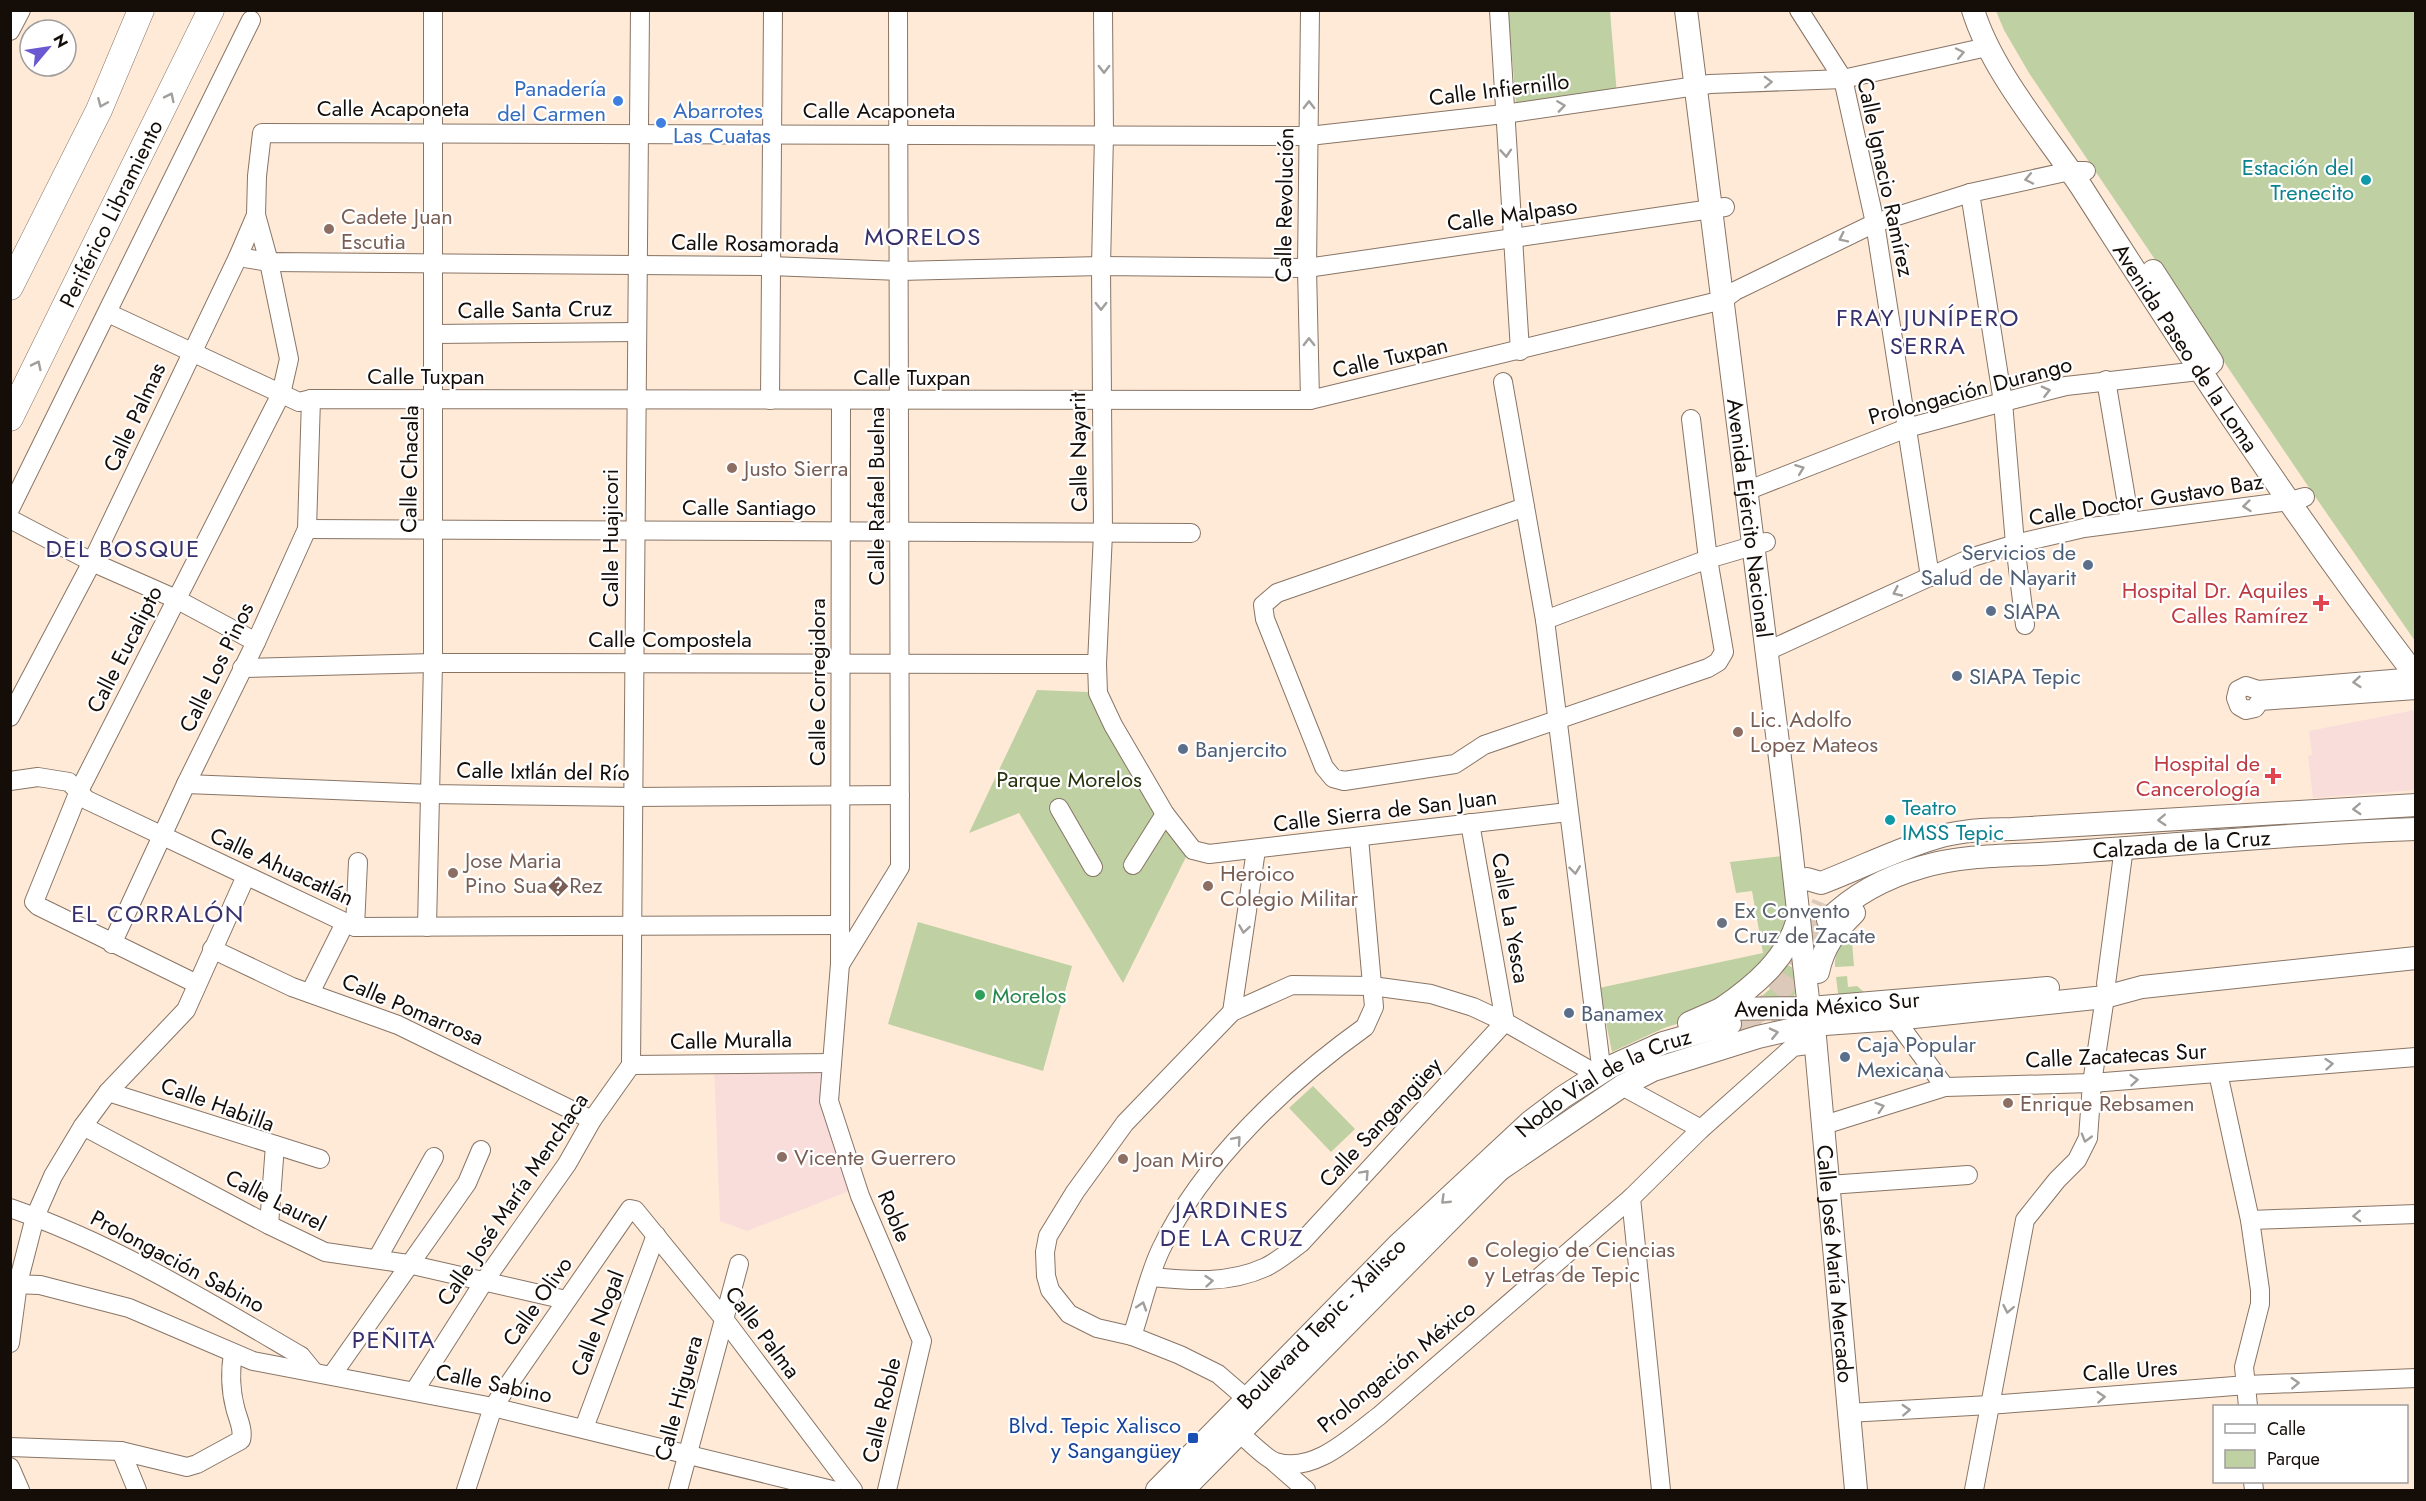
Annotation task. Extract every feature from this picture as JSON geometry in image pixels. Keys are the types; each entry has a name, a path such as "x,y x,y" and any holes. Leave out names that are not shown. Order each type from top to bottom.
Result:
{"highway":[{"name":"Periférico Libramiento","path":"10,418 211,10"},
{"path":"10,287 99,110 138,14"}],"main road":[{"name":"Avenida Ejército Nacional","path":"1686,10 1702,86 1729,296 1772,650 1799,917 1816,1024"},
{"name":"Avenida Ejército Nacional","path":"1700,10 1702,86"},
{"name":"Avenida Paseo de la Loma","path":"1973,10 1987,47 2078,171"},
{"name":"Avenida Paseo de la Loma","path":"1988,10 2001,40 2078,171 2207,368 2415,676"},
{"name":"Avenida Paseo de la Loma","path":"2297,499 2415,657"},
{"name":"Avenida Ejército Nacional","path":"1772,650 1807,879 1818,972 1816,1024"},
{"name":"Calzada de la Cruz","path":"2415,805 2012,829 1975,835 1920,849 1860,876 1826,912 1862,892 1921,867 1973,856 2057,853 2258,837 2415,829"},
{"path":"2254,815 2258,837"},
{"path":"1807,879 1821,883 1943,836 1976,829 2012,829"},
{"path":"1818,972 1828,942 1865,904 1922,880 1950,872 2057,853"},
{"path":"1728,1021 1790,942 1799,917"},
{"name":"Avenida México Sur","path":"1493,1165 1622,1086 1653,1070 1758,1037 1816,1024 1903,1013 2415,958"},
{"path":"1903,1013 2142,987"},
{"name":"Avenida México Sur","path":"1493,1165 1524,1118 1596,1069 1653,1036 1728,1021 1816,1024 2105,991"},
{"name":"Nodo Vial de la Cruz","path":"1493,1165 1563,1097 1610,1067 1663,1043 1728,1021"},
{"name":"Calle José María Mercado","path":"1816,1024 1856,1491"},
{"name":"Boulevard Tepic - Xalisco","path":"1157,1491 1399,1244 1493,1165"},
{"name":"Boulevard Tepic - Xalisco","path":"1183,1491 1493,1165"}],"street":[{"path":"10,31 21,10"},
{"name":"Calle Chacala","path":"427,927 433,663 433,10"},
{"name":"Calle Huajicori","path":"631,1065 640,10"},
{"path":"770,400 773,10"},
{"name":"Calle Rafael Buelna","path":"840,964 900,867 898,10"},
{"name":"Calle Nayarit","path":"1103,10 1104,135 1101,266 1103,532 1097,664 1098,693 1113,724 1165,814 1193,850 1209,854"},
{"name":"Calle Revolución","path":"1310,10 1307,268 1310,400"},
{"path":"1499,10 1503,114 1520,351"},
{"name":"Calle Ignacio Ramírez","path":"1799,10 1843,79 1875,223 1930,577"},
{"path":"10,509 251,20"},
{"path":"1702,86 1843,79 1987,47"},
{"name":"Calle Infiernillo","path":"1309,136 1503,114 1702,86"},
{"name":"Calle Acaponeta","path":"268,132 1309,136"},
{"name":"Calle Palmas","path":"10,717 92,562 238,257 256,215 260,139 262,133 268,132"},
{"name":"Calle Tuxpan","path":"108,313 299,402 311,399 1101,402 1310,400 1520,351 1729,296 1875,223 1970,193 2078,171"},
{"path":"1970,193 2003,402 2015,544 2025,625"},
{"name":"Calle Malpaso","path":"1307,268 1717,208"},
{"name":"Calle Eucalipto","path":"112,944 34,902 79,791 281,394 289,359 269,262 256,215"},
{"name":"Calle Rosamorada","path":"238,257 269,262 770,266 900,271 1101,266 1307,268"},
{"name":"Calle Santa Cruz","path":"434,334 636,332"},
{"name":"Prolongación Durango","path":"1753,488 1907,428 2003,402 2066,386 2207,368"},
{"path":"2106,380 2130,522"},
{"path":"1503,382 1545,620 1596,1069"},
{"name":"Calle Los Pinos","path":"112,944 164,836 186,784 256,642 307,529 311,399"},
{"name":"Calle Corregidora","path":"840,964 841,400"},
{"path":"1525,507 1277,593 1263,605 1263,611 1327,773 1339,781 1455,764 1484,745 1708,668 1718,662 1724,652 1708,559 1691,419"},
{"name":"Calle Doctor Gustavo Baz","path":"1772,650 1973,557 2015,544 2055,533 2297,499"},
{"path":"10,519 92,562 176,599 256,642"},
{"name":"Calle Santiago","path":"307,529 1191,533"},
{"path":"1545,620 1708,559 1759,544"},
{"name":"Calle Compostela","path":"242,668 433,663 1097,664"},
{"path":"2415,676 2301,692 2415,690"},
{"name":"Calle Ahuacatlán","path":"10,781 38,777 69,782 87,800 350,925 427,927 840,925"},
{"name":"Calle Ixtlán del Río","path":"186,784 431,794 633,797 900,795"},
{"path":"1059,808 1093,867"},
{"name":"Calle Sierra de San Juan","path":"1209,854 1568,812"},
{"path":"1133,865 1165,814"},
{"name":"Calle La Yesca","path":"1470,823 1505,1022"},
{"path":"1132,1336 1160,1250 1187,1202 1236,1140 1277,1098 1365,1027 1374,1007 1359,838"},
{"path":"1974,1491 2025,1220 2057,1180 2077,1160 2088,1138 2092,1083 2124,847"},
{"path":"1232,1012 1256,850"},
{"path":"310,993 350,925 358,862"},
{"path":"10,1343 14,1284 35,1217 53,1176 83,1126 108,1092 186,1010 246,876"},
{"path":"112,944 197,984"},
{"name":"Calle Pomarrosa","path":"212,949 292,987 398,1024 592,1120"},
{"name":"Roble","path":"840,964 829,1101 860,1196 922,1341"},
{"path":"1306,1491 1239,1433 1247,1399 1218,1374 1132,1336 1097,1328 1070,1314 1060,1304 1050,1290 1046,1276 1045,1252 1048,1236 1075,1191 1125,1123 1232,1012 1292,985 1372,986 1431,994 1473,1007 1596,1069"},
{"path":"1903,1013 1945,1087"},
{"name":"Calle Sangangüey","path":"1151,1277 1201,1282 1236,1278 1268,1266 1301,1243 1505,1022"},
{"name":"Prolongación México","path":"1274,1462 1296,1464 1316,1459 1336,1448 1370,1422 1630,1198 1701,1129 1816,1024"},
{"name":"Calle Zacatecas Sur","path":"1824,1125 1945,1087 2092,1083 2415,1057"},
{"name":"Calle Muralla","path":"631,1065 832,1064"},
{"name":"Calle José María Menchaca","path":"415,1390 485,1280 567,1164 592,1120 631,1065"},
{"path":"2218,1073 2250,1220 2260,1304 2244,1367 2248,1405"},
{"path":"1622,1086 1701,1129"},
{"name":"Calle Habilla","path":"108,1092 275,1145 269,1225"},
{"name":"Calle Laurel","path":"83,1126 269,1225 325,1252 408,1264 566,1300"},
{"path":"275,1145 320,1159"},
{"path":"323,1373 408,1264 467,1183 481,1150"},
{"path":"377,1259 434,1156"},
{"path":"1829,1185 1968,1175"},
{"path":"1630,1198 1660,1491"},
{"name":"Prolongación Sabino","path":"10,1208 59,1225 184,1287 301,1356 323,1373"},
{"name":"Calle Palma","path":"630,1209 635,1210 724,1319 853,1491"},
{"name":"Calle Olivo","path":"466,1491 493,1407 630,1209"},
{"path":"2250,1220 2415,1214"},
{"name":"Calle Nogal","path":"584,1428 656,1235"},
{"name":"Calle Higuera","path":"678,1491 739,1264"},
{"name":"Calle Sabino","path":"14,1284 40,1285 129,1308 254,1361 415,1390 493,1407 832,1491"},
{"name":"Calle Roble","path":"886,1491 922,1341"},
{"path":"10,1447 122,1451 187,1467 197,1464 241,1440 243,1434 234,1406 230,1376 233,1353"},
{"name":"Calle Ures","path":"1848,1413 1989,1405 2247,1385 2415,1378"},
{"path":"122,1451 137,1491"},
{"path":"10,1467 20,1491"}],"shaded area":[{"path":"2415,710 2415,790 2313,798 2308,756 2312,755 2309,731"},
{"name":"Vicente Guerrero","path":"832,1063 829,1101 857,1188 747,1231 720,1221 714,1065"}],"green space":[{"path":"1508,11 1610,11 1617,95 1516,104"},
{"path":"1996,11 2415,11 2415,641 2029,73 2004,30"},
{"name":"Parque Morelos","path":"1037,690 1088,692 1098,712 1189,851 1123,983 1019,813 969,833"},
{"path":"1782,856 1795,938 1701,1016 1664,1028 1612,1052 1599,988 1763,953 1752,891 1736,893 1730,862"},
{"name":"Morelos","path":"918,922 1072,966 1043,1071 888,1024"},
{"path":"1850,938 1854,966 1835,967 1838,950"},
{"path":"1787,965 1792,967 1797,988 1792,1002 1757,1000 1770,989"},
{"path":"1847,976 1848,987 1857,986 1864,992 1846,999 1838,993 1836,977"},
{"path":"1313,1086 1355,1129 1331,1152 1289,1108"}],"tunnel":[{"path":"1752,1016 1766,1006 1788,980 1804,951 1823,903"},
{"path":"1740,1029 1782,1022"}],"place":[{"name":"Panadería del Carmen","path":"618,101"},
{"name":"Abarrotes Las Cuatas","path":"661,123"},
{"name":"Estación del Trenecito","path":"2366,180"},
{"name":"Cadete Juan Escutia","path":"329,229"},
{"name":"Justo Sierra","path":"732,468"},
{"name":"Servicios de Salud de Nayarit","path":"2088,565"},
{"name":"Hospital Dr. Aquiles Calles Ramírez","path":"2321,603"},
{"name":"SIAPA","path":"1991,611"},
{"name":"SIAPA Tepic","path":"1957,676"},
{"name":"Lic. Adolfo Lopez Mateos","path":"1738,732"},
{"name":"Banjercito","path":"1183,749"},
{"name":"Hospital de Cancerología","path":"2273,776"},
{"name":"Teatro IMSS Tepic","path":"1890,820"},
{"name":"Jose Maria Pino Sua�Rez","path":"453,873"},
{"name":"Heroico Colegio Militar","path":"1208,886"},
{"name":"Ex Convento Cruz de Zacate","path":"1722,923"},
{"name":"Morelos","path":"980,995"},
{"name":"Banamex","path":"1569,1013"},
{"name":"Caja Popular Mexicana","path":"1845,1057"},
{"name":"Enrique Rebsamen","path":"2008,1103"},
{"name":"Vicente Guerrero","path":"782,1157"},
{"name":"Joan Miro","path":"1123,1159"},
{"name":"Colegio de Ciencias y Letras de Tepic","path":"1473,1262"},
{"name":"Blvd. Tepic Xalisco y Sangangüey","path":"1193,1438"}],"district":[{"name":"MORELOS","path":"923,237"},
{"name":"FRAY JUNÍPERO SERRA","path":"1928,332"},
{"name":"DEL BOSQUE","path":"123,549"},
{"name":"EL CORRALÓN","path":"158,914"},
{"name":"JARDINES DE LA CRUZ","path":"1232,1224"},
{"name":"PEÑITA","path":"394,1340"}]}
